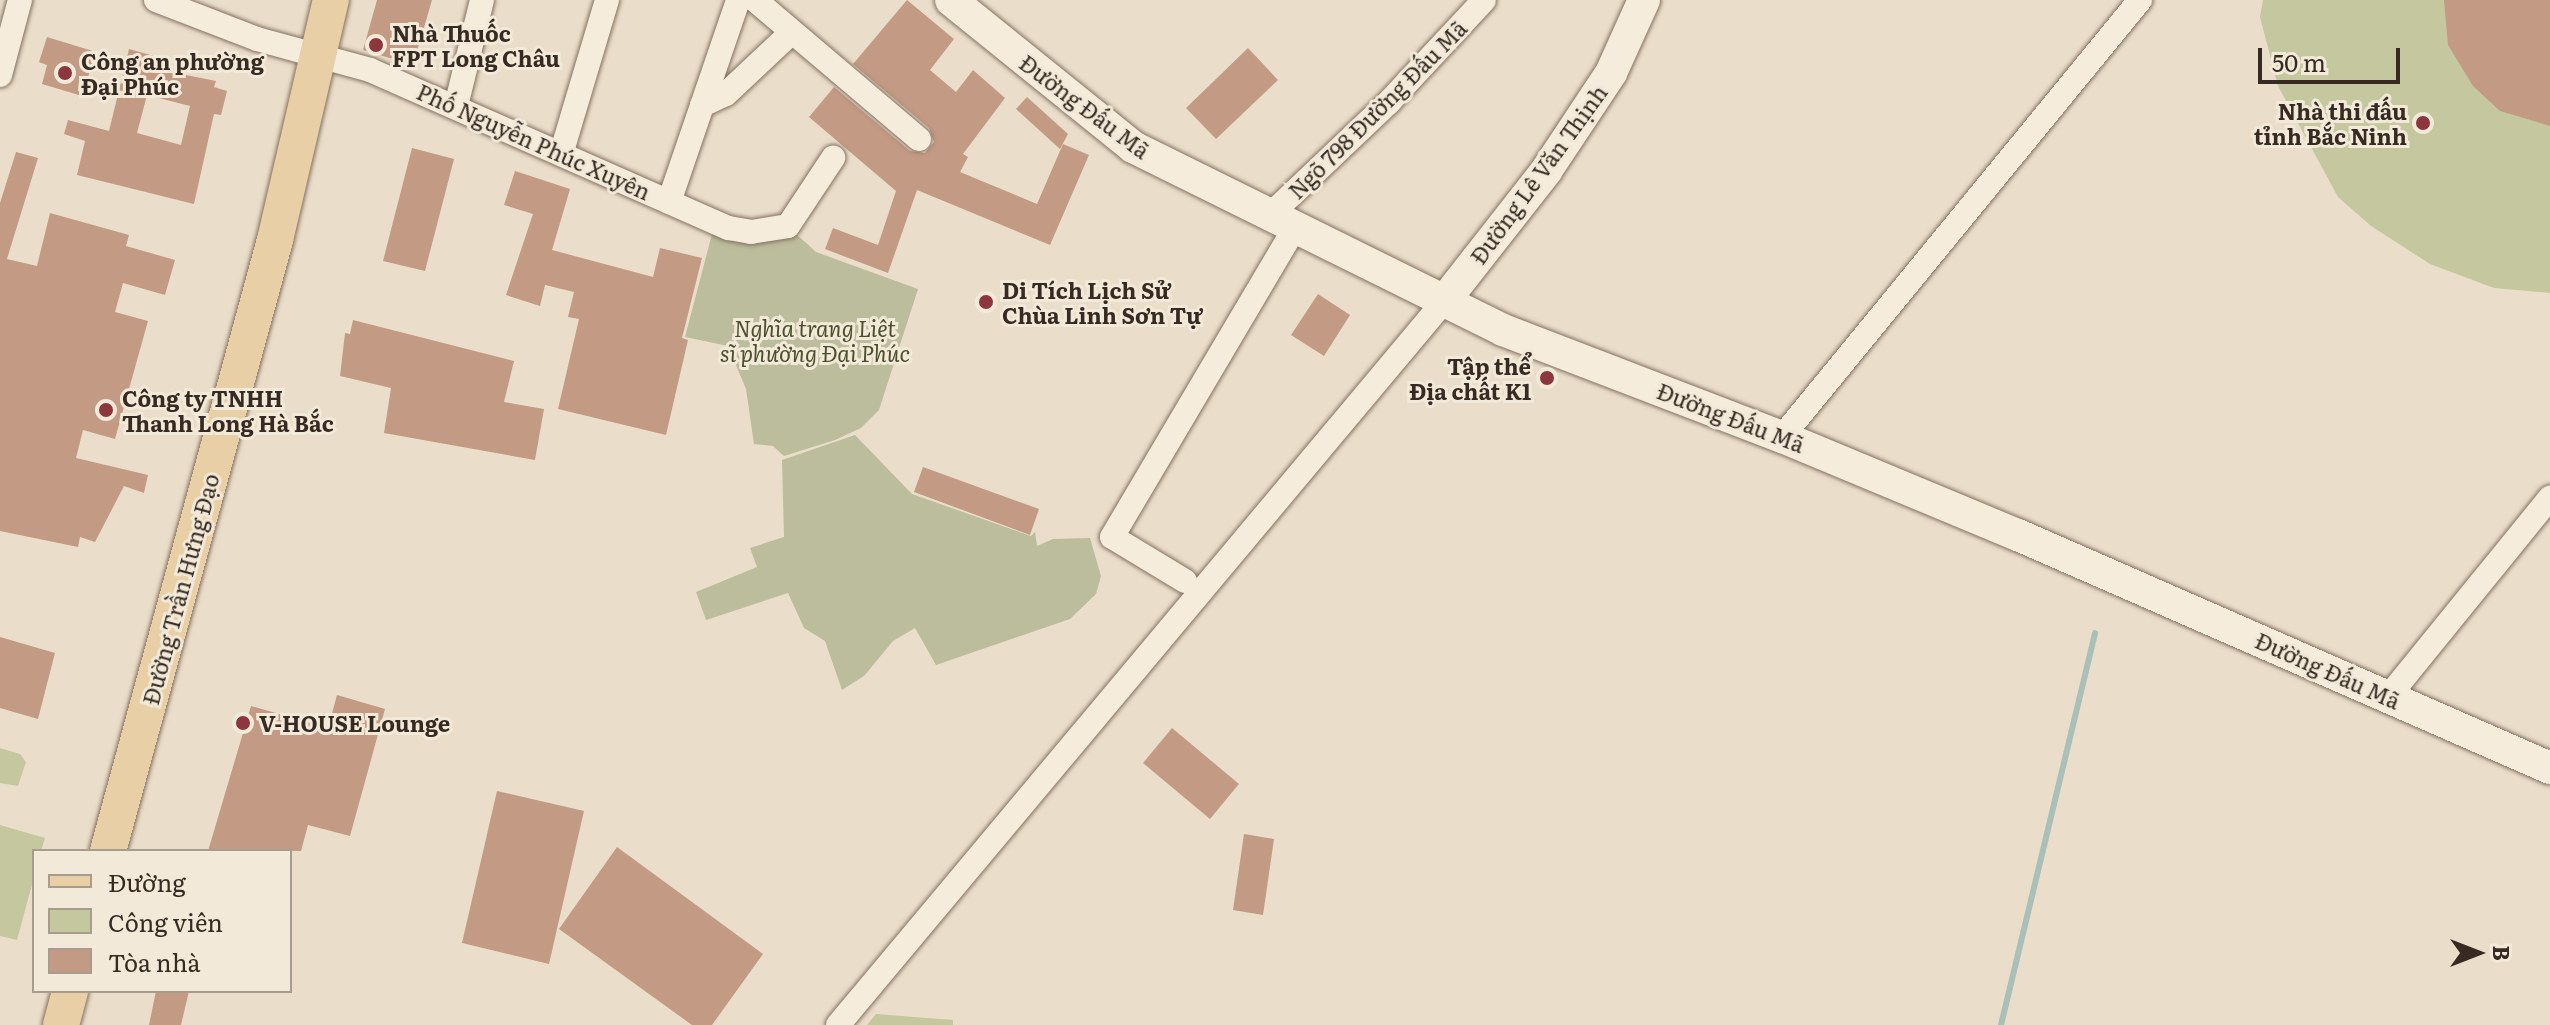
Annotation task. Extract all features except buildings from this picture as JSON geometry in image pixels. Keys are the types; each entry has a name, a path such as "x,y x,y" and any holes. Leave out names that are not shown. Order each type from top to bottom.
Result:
{"main road":[{"name":"Đường Trần Hưng Đạo","path":"109,849 275,240 331,0"},
{"path":"61,1025 69,993"}],"street":[{"path":"0,75 20,0"},
{"path":"456,106 482,0"},
{"path":"562,151 607,0"},
{"path":"669,202 738,0"},
{"path":"755,0 919,139"},
{"name":"Đường Đấu Mã","path":"951,0 1117,136 1282,222 1503,330 1782,437 2550,768"},
{"name":"Ngõ 798 Đường Đấu Mã","path":"1185,581 1112,537 1282,222 1484,0"},
{"name":"Đường Lê Văn Thịnh","path":"1445,300 1579,122 1611,73 1644,0"},
{"path":"1782,437 2140,0"},
{"name":"Phố Nguyễn Phúc Xuyên","path":"162,1 257,39 318,53 456,106 729,228 751,232 788,226 833,158"},
{"path":"702,105 726,94 791,33"},
{"path":"838,1025 1445,300"},
{"path":"2388,697 2550,498"}],"green space":[{"name":"Nhà thi đấu tỉnh Bắc Ninh","path":"2263,0 2550,0 2550,293 2494,288 2430,264 2371,226 2338,197 2278,86 2260,17"},
{"name":"Nghĩa trang Liệt sĩ phường Đại Phúc","path":"794,232 816,252 918,289 879,410 861,428 784,456 773,446 754,444 746,389 728,346 685,337 712,234 754,244"},
{"path":"855,435 912,494 1031,536 1035,532 1037,546 1053,539 1090,538 1101,576 1096,594 1070,619 936,665 915,628 893,641 864,676 842,690 825,641 804,628 788,593 706,620 696,592 757,567 750,548 784,537 782,460"},
{"path":"0,748 20,754 26,762 18,786 0,783"},
{"path":"0,825 45,838 42,849 32,849 32,884 17,940 0,936"},
{"path":"876,1014 953,1020 953,1025 867,1025"}],"waterway":[{"path":"2001,1025 2095,633"}],"place":[{"name":"Nhà Thuốc FPT Long Châu","path":"376,45"},
{"name":"Công an phường Đại Phúc","path":"65,73"},
{"name":"Nhà thi đấu tỉnh Bắc Ninh","path":"2423,123"},
{"name":"Di Tích Lịch Sử Chùa Linh Sơn Tự","path":"986,302"},
{"name":"Tập thể Địa chất K1","path":"1547,378"},
{"name":"Công ty TNHH Thanh Long Hà Bắc","path":"106,410"},
{"name":"V-HOUSE Lounge","path":"243,723"}]}
